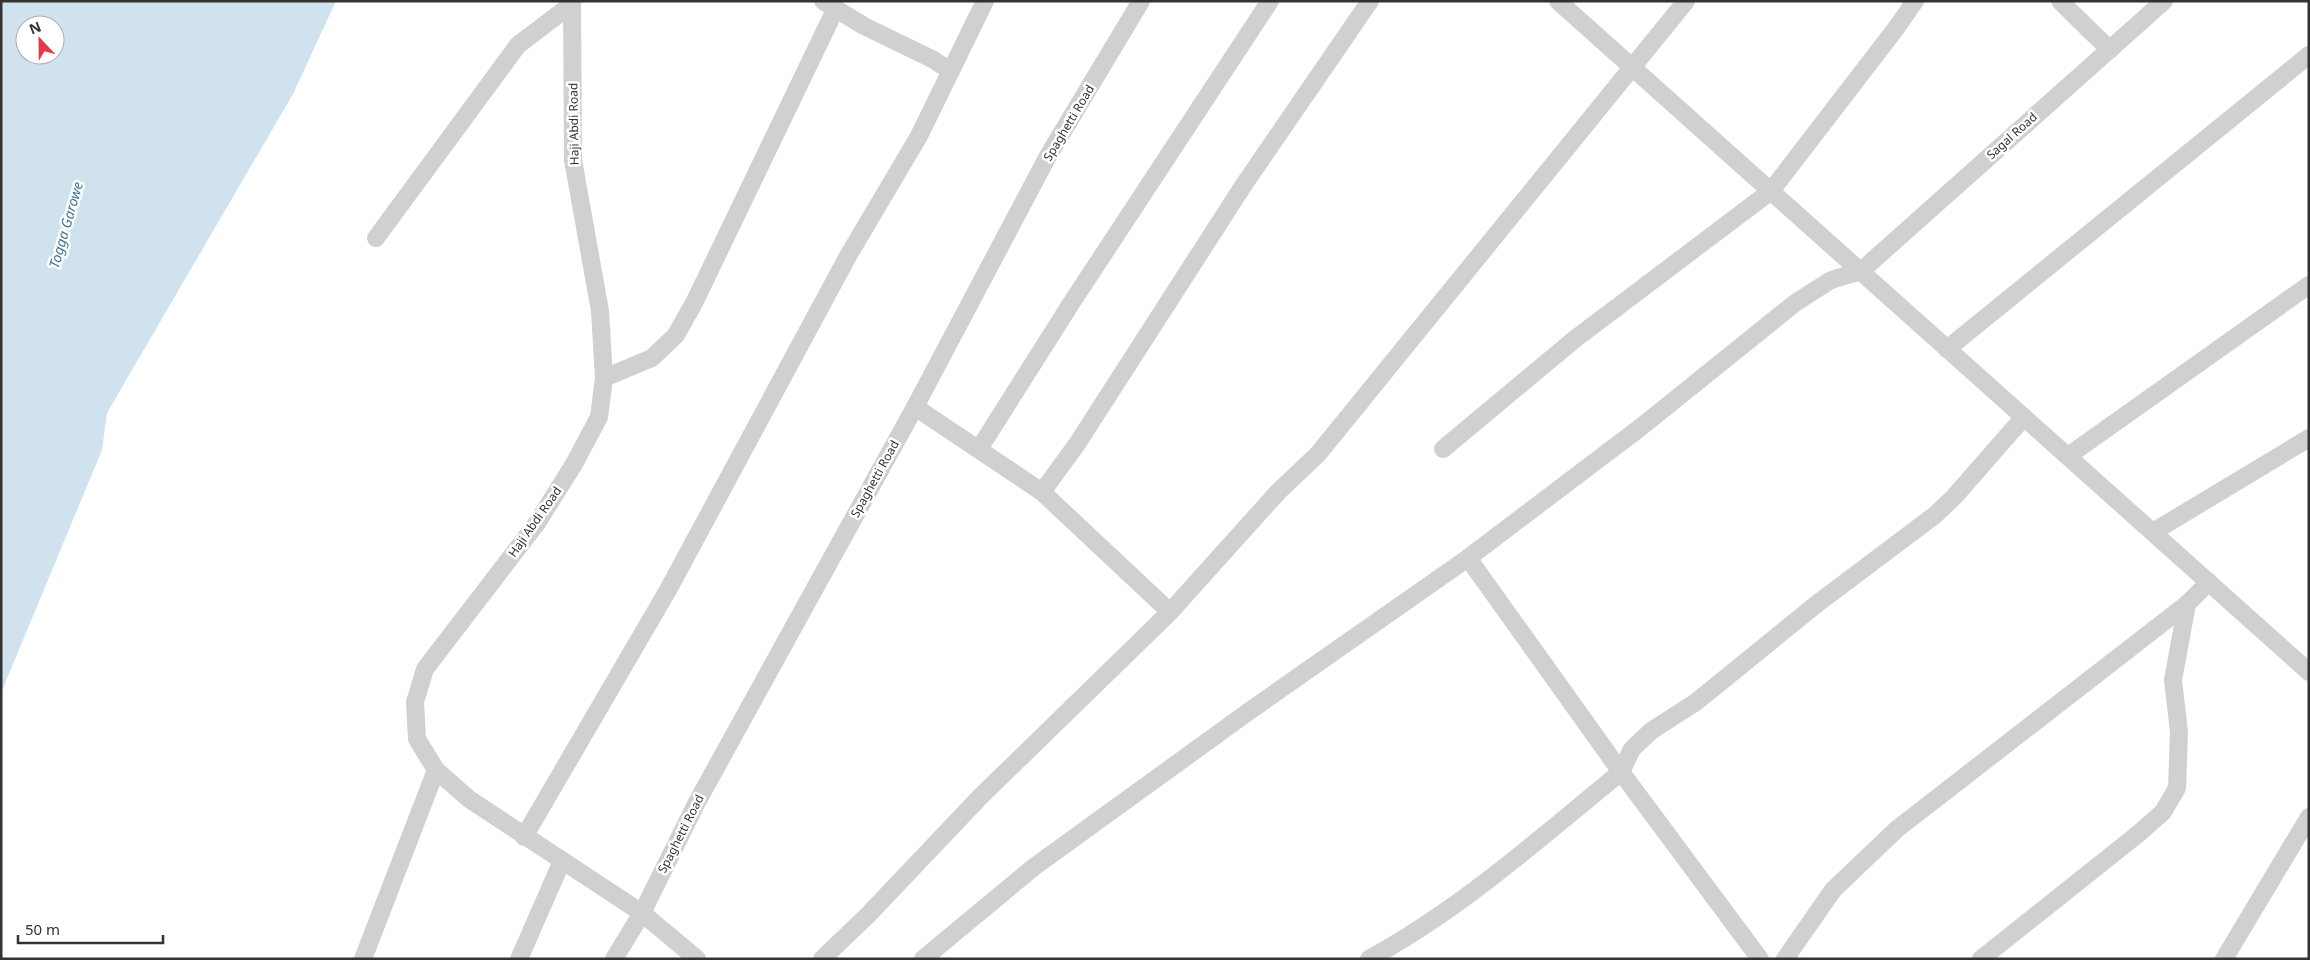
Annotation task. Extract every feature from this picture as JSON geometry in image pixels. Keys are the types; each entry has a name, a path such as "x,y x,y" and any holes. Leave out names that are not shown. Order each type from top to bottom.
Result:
{"street":[{"path":"524,837 668,590 848,256 919,136 985,1"},
{"name":"Spaghetti Road","path":"614,959 642,913 697,802 915,407 1048,156 1141,1"},
{"path":"979,449 1072,302 1270,1"},
{"path":"1042,492 1078,444 1242,186 1370,1"},
{"path":"1558,1 2309,672"},
{"path":"1442,449 1575,339 1771,191 1897,28 1915,1"},
{"path":"2060,1 2110,50"},
{"name":"Sagal Road","path":"1860,271 2164,1"},
{"path":"376,238 518,45 572,2"},
{"name":"Haji Abdi Road","path":"572,2 573,160 600,311 604,378 599,417 574,464 537,523 425,669 415,702 417,739 436,770 469,799 642,913 697,959"},
{"path":"604,378 652,358 676,335 695,301 830,5 864,26 932,59 951,71"},
{"path":"822,959 868,915 980,797 1170,612 1278,492 1318,454 1679,5"},
{"path":"1947,349 2309,55"},
{"path":"923,959 1034,868 1248,712 1468,558 1641,427 1795,303 1831,280 1860,271"},
{"path":"2068,456 2309,285"},
{"path":"915,407 1042,492 1170,612"},
{"path":"1368,959 1398,943 1484,884 1621,772 1632,749 1650,731 1696,702 1811,609 1935,515 1954,497 2024,417"},
{"path":"2153,532 2309,438"},
{"path":"1468,558 1621,772 1760,959"},
{"path":"1786,959 1833,890 1879,845 2187,604 2209,582"},
{"path":"1981,959 2138,834 2163,812 2178,788 2178,732 2173,680 2187,604"},
{"path":"363,959 436,770"},
{"path":"2224,959 2309,817"},
{"path":"519,959 562,862"}],"water":[{"name":"Togga Garowe","path":"1,1 336,1 293,94 107,413 102,450 1,693"}]}
